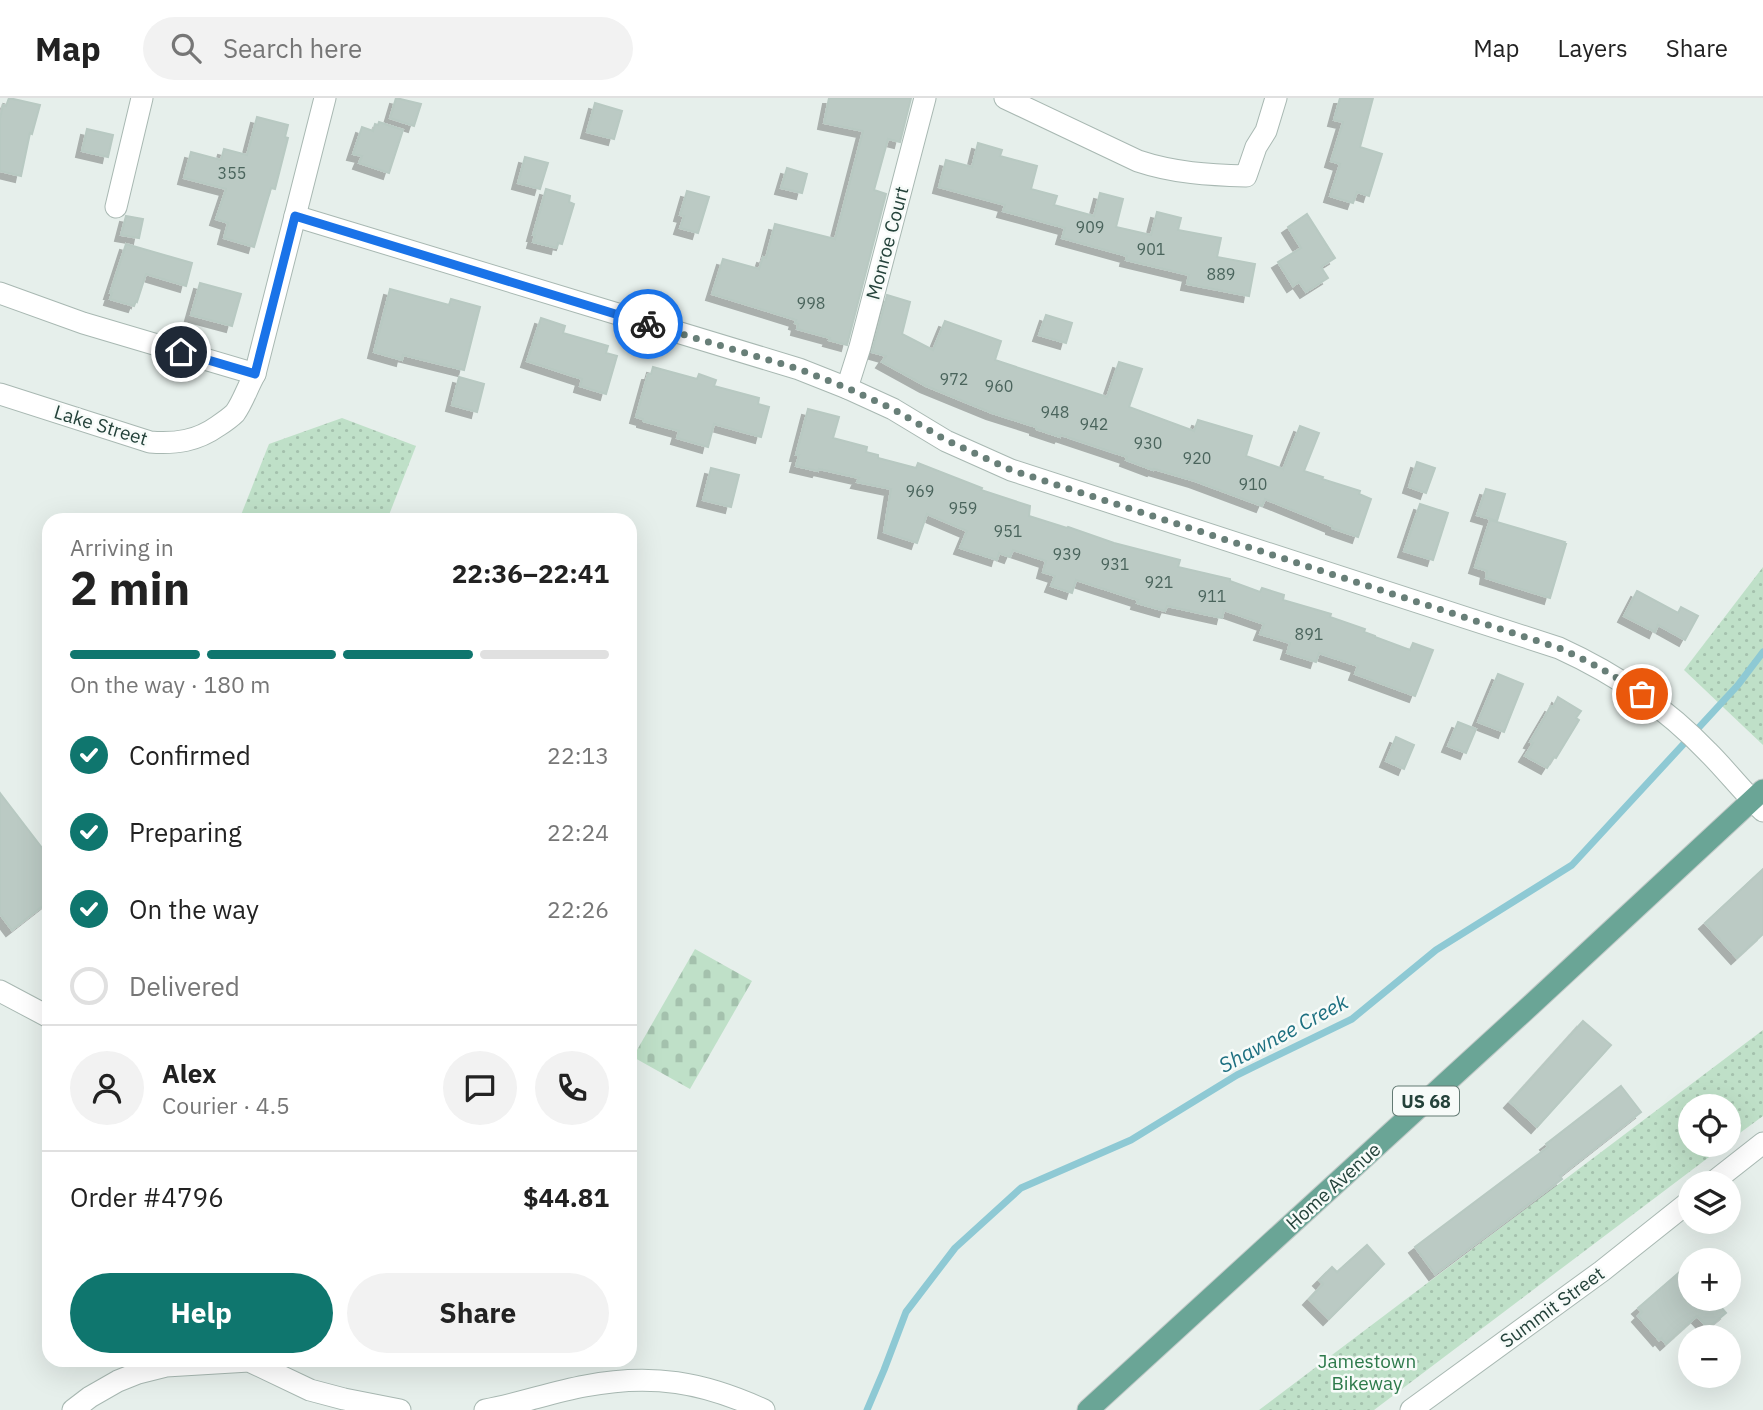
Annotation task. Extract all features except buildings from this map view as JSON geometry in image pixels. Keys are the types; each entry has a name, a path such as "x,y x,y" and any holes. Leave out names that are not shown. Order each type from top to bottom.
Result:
{"main road":[{"name":"Home Avenue","path":"1088,1410 1531,1005 1759,801"}],"street":[{"path":"117,207 142,98"},
{"path":"325,98 295,216 799,369 893,409 946,440 1011,470 1559,648 1611,674 1654,703 1759,801"},
{"name":"Monroe Court","path":"847,388 925,98"},
{"path":"1005,98 1138,162 1174,172 1246,176 1256,148 1266,131 1276,98"},
{"name":"Lake Street","path":"0,394 150,442 171,444 191,441 211,431 236,411 255,374 295,216"},
{"path":"0,293 83,323 255,374"},
{"path":"0,991 42,1013"},
{"path":"1727,1171 1763,1143"},
{"name":"Summit Street","path":"1411,1410 1602,1271 1678,1210"},
{"path":"73,1410 118,1381 162,1367"},
{"path":"262,1367 310,1390 400,1410"},
{"path":"485,1410 584,1386 621,1380 682,1382 729,1394 764,1410"}],"green space":[{"path":"342,418 416,446 390,513 242,513 269,444"},
{"path":"1763,567 1763,745 1684,670"},
{"path":"695,949 752,981 690,1089 637,1059 637,1050"},
{"name":"Jamestown Bikeway","path":"1763,1030 1763,1116 1741,1132 1741,1094 1678,1094"},
{"name":"Jamestown Bikeway","path":"1678,1094 1678,1157 1709,1157 1691,1171 1678,1171 1678,1180 1374,1410 1259,1410"}],"waterway":[{"name":"Shawnee Creek","path":"867,1410 906,1312 955,1248 1021,1188 1131,1140 1237,1075 1352,1019 1436,950 1572,865 1738,685 1763,652"}],"way so far":[{"path":"648,324 799,369 847,388 893,409 976,455 1011,470 1559,648 1584,659 1642,694"}],"route":[{"path":"181,352 255,374 295,216 648,324"}]}
